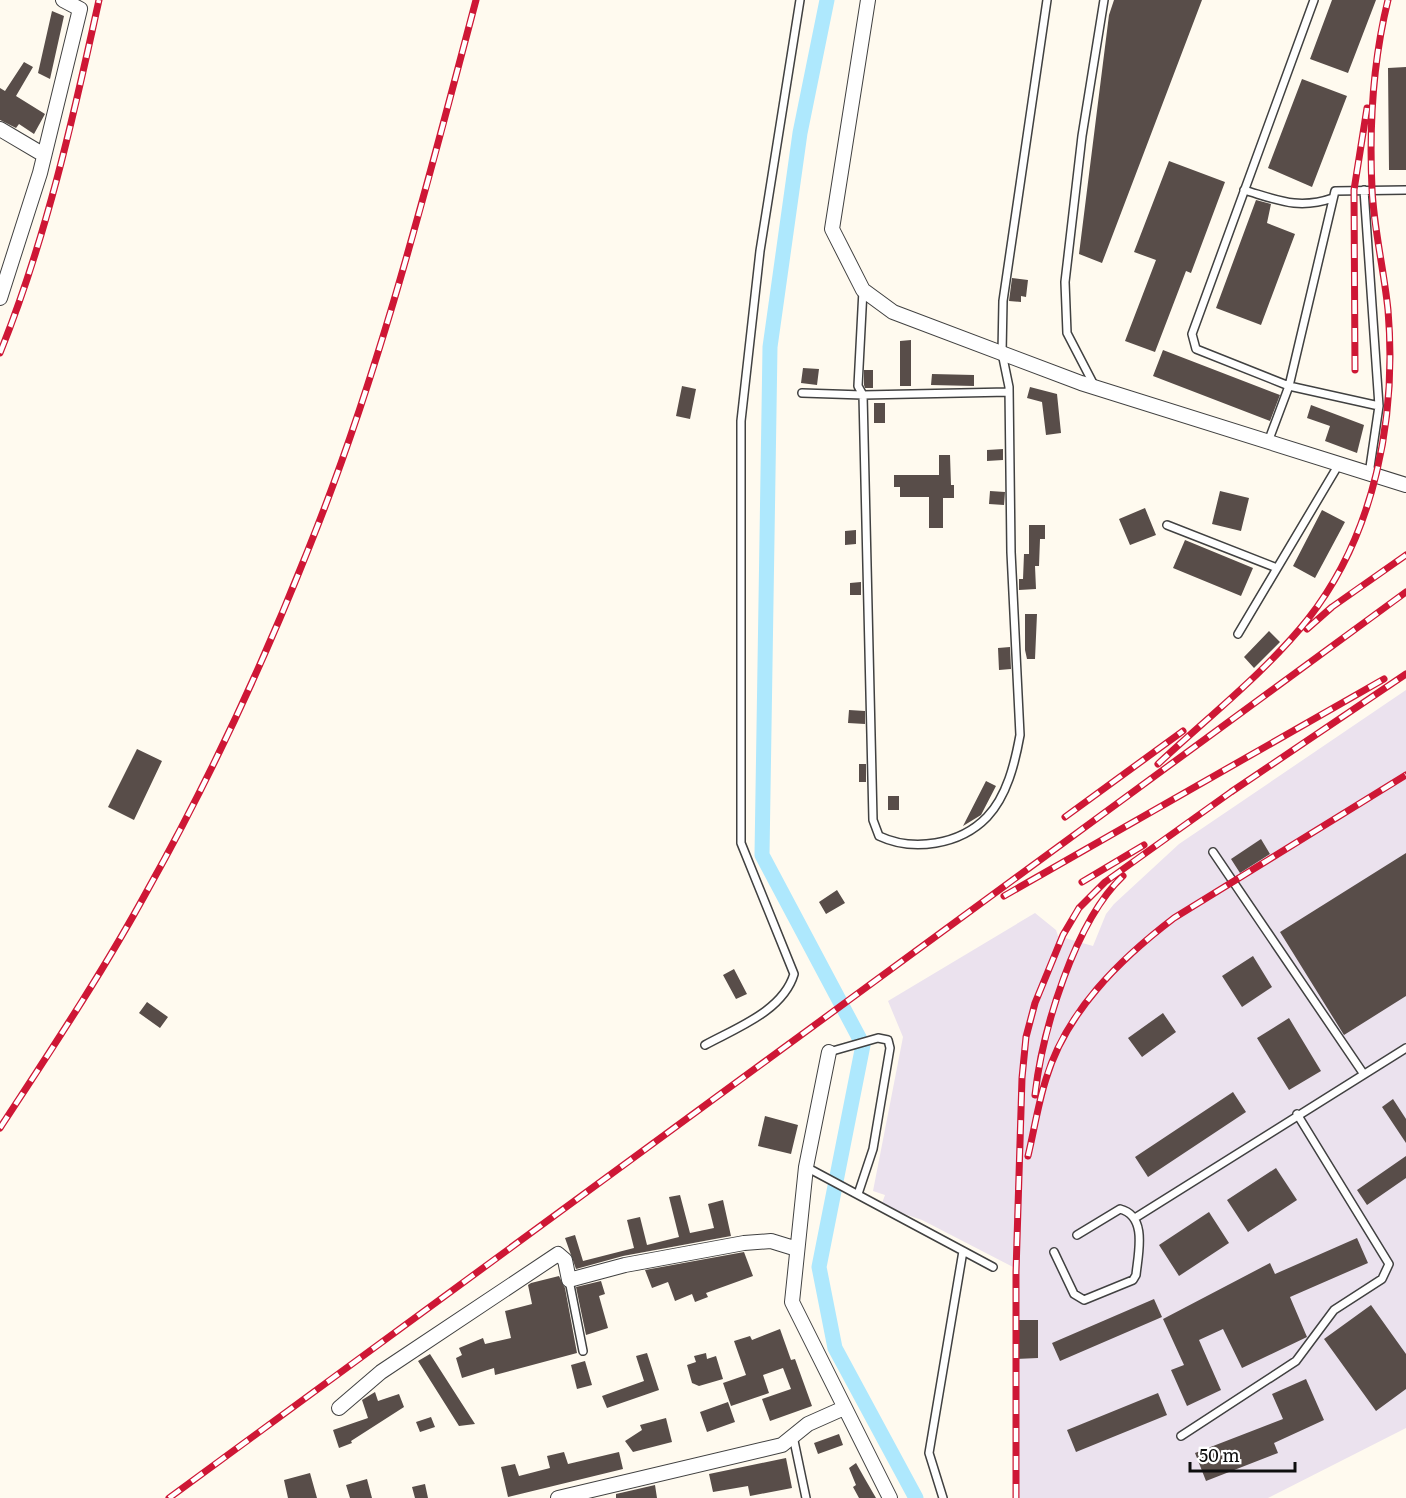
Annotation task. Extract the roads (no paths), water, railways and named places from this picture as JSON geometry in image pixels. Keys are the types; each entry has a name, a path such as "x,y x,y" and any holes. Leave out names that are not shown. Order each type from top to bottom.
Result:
{"street":[{"path":"1,293 44,155 80,4 63,0"},
{"path":"868,0 832,229 863,290 893,312 1095,387 1406,485"},
{"path":"0,129 44,155"},
{"path":"830,1051 806,1167 792,1302 890,1498"},
{"path":"339,1408 381,1372 558,1254 565,1260 569,1280 625,1265 744,1244 771,1241 797,1249"},
{"path":"558,1498 782,1445 808,1424 844,1408"}],"lane":[{"path":"705,1045 766,1011 791,984 794,974 741,843 741,421 760,251 800,0"},
{"path":"863,290 858,386 863,395 873,820 879,836 896,844 920,844 944,841 966,832 987,816 1003,791 1015,764 1020,735 1011,552 1009,392 1002,353 1003,301 1047,0"},
{"path":"1095,387 1067,333 1065,282 1082,136 1104,0"},
{"path":"1314,0 1192,334 1196,349 1288,386 1379,406"},
{"path":"1244,190 1296,205 1315,204 1333,198"},
{"path":"1364,190 1379,406 1369,474"},
{"path":"1268,442 1288,386 1335,191 1406,190"},
{"path":"801,393 863,395 1009,392"},
{"path":"1238,634 1339,464"},
{"path":"1167,525 1277,568"},
{"path":"1213,852 1363,1073"},
{"path":"830,1051 878,1038 888,1040 888,1070 873,1149 858,1194"},
{"path":"1135,1218 1297,1114 1406,1048"},
{"path":"1181,1436 1296,1361 1334,1310 1382,1278 1389,1264 1297,1114"},
{"path":"806,1167 993,1267"},
{"path":"1054,1252 1074,1294 1084,1300 1133,1280 1136,1275 1139,1230 1135,1218 1128,1211 1120,1209 1077,1235"},
{"path":"943,1498 929,1453 963,1251"},
{"path":"569,1280 583,1351"},
{"path":"793,1436 806,1498"}],"waterway":[{"path":"827,0 800,133 770,347 762,855 863,1045 819,1267 835,1348 916,1498"}],"railway":[{"path":"0,353 45,223 99,0"},
{"path":"0,1128 95,981 170,850 233,723 290,593 334,483 380,347 401,278 476,0"},
{"path":"1158,764 1255,676 1308,619 1331,586 1350,550 1365,512 1376,473 1389,391 1388,310 1373,204 1371,165 1373,93 1388,0"},
{"path":"1355,370 1354,190 1367,108"},
{"path":"1307,629 1332,607 1406,555"},
{"path":"169,1498 1406,592"},
{"path":"1016,1498 1016,1272 1022,1078 1026,1037 1035,1003 1063,935 1079,908 1105,882 1231,792 1406,674"},
{"path":"1004,896 1384,679"},
{"path":"1065,817 1183,731"},
{"path":"1028,1156 1043,1088 1055,1055 1081,1010 1115,970 1174,918 1406,775"},
{"path":"1082,882 1144,845"},
{"path":"1035,1095 1053,1009 1076,948 1090,920 1123,876"}]}
